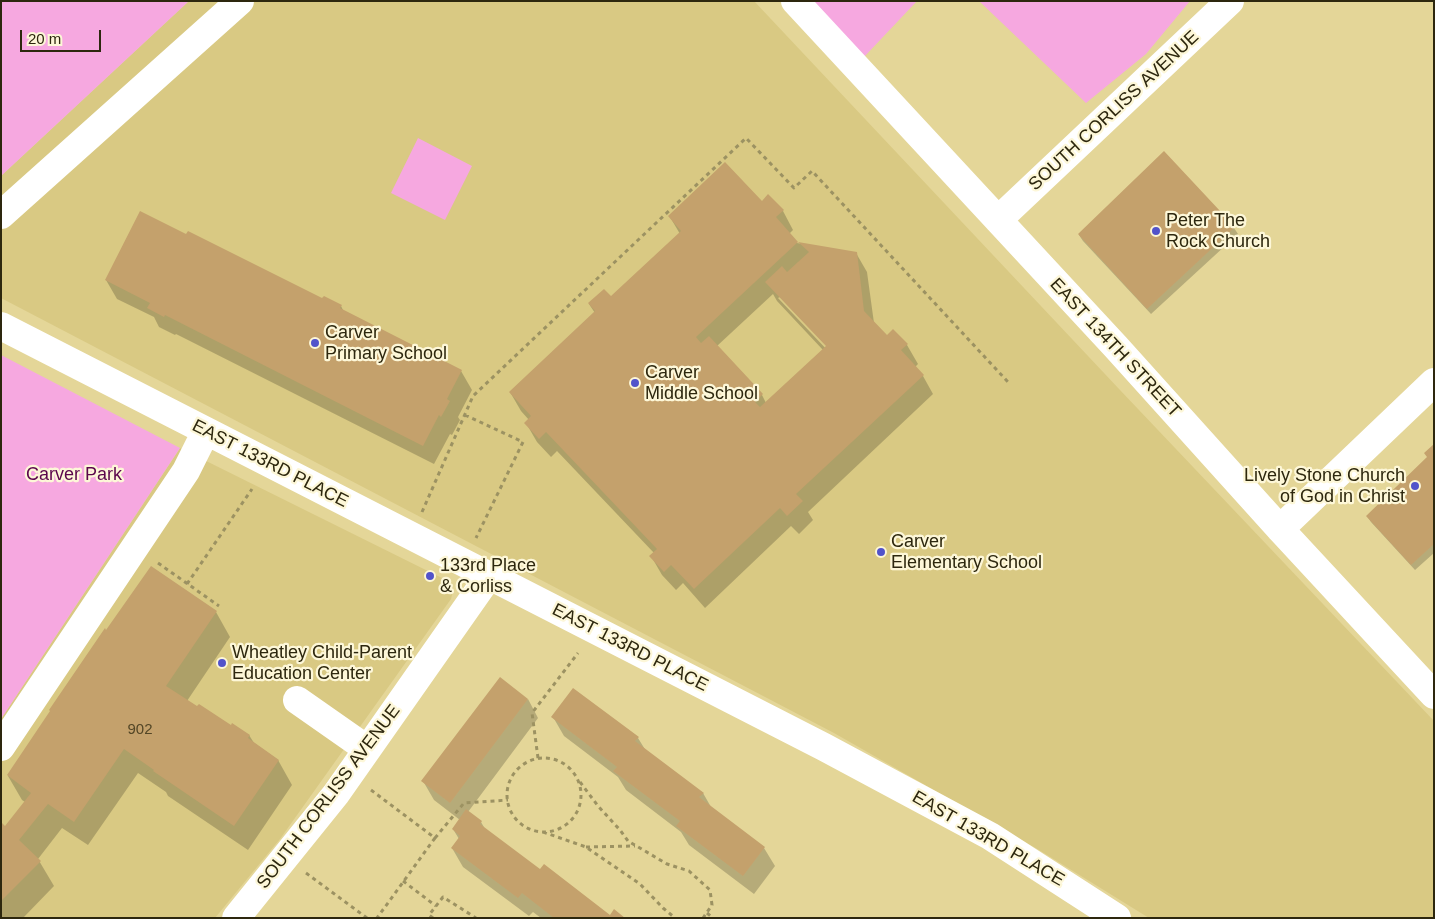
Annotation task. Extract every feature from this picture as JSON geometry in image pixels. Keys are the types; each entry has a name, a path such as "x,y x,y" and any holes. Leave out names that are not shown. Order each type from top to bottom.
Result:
{"street":[{"path":"1,215 240,1"},
{"name":"EAST 134TH STREET","path":"795,1 1116,347 1280,529 1434,695"},
{"name":"SOUTH CORLISS AVENUE","path":"998,220 1230,1"},
{"name":"EAST 133RD PLACE","path":"1,326 824,747 982,832 1117,918"},
{"path":"1280,529 1434,382"},
{"path":"1,747 186,471 206,431"},
{"name":"SOUTH CORLISS AVENUE","path":"236,918 336,794 489,576"},
{"path":"297,700 367,749"}],"path":[{"path":"422,514 473,396 746,138 794,188 812,171 1008,382"},
{"path":"464,415 524,442 474,542"},
{"path":"188,584 252,489"},
{"path":"155,561 219,606"},
{"path":"538,758 532,713 578,652"},
{"path":"675,918 640,884 586,847 533,830 516,818 510,810 508,800 510,782 514,773 529,761 538,758 556,760 571,769 598,806 628,841 667,864 689,870 710,890 712,905 703,918"},
{"path":"543,832 564,826 576,814 581,799 581,787 577,777"},
{"path":"370,790 435,838"},
{"path":"377,918 435,838 464,803 508,800"},
{"path":"586,847 636,846"},
{"path":"306,873 367,918"},
{"path":"403,882 436,906"},
{"path":"433,918 429,915 443,897 476,918"},
{"path":"707,913 713,918"}],"shaded area":[{"name":"Carver Elementary School","path":"189,1 754,1 1434,721 1434,918 1149,918 1039,850 834,733 1,298 1,176"},
{"name":"Wheatley Child-Parent Education Center","path":"180,448 448,581 452,584 451,599 280,839 215,918 1,918 1,719"}],"green space":[{"path":"1,1 189,1 1,176"},
{"path":"810,1 917,1 864,57"},
{"path":"979,1 1190,1 1146,54 1086,103"},
{"path":"418,138 472,166 445,220 391,193"},
{"name":"Carver Park","path":"1,355 180,448 1,719"}],"building":[{"name":"Peter The Rock Church","path":"1164,151 1235,227 1147,309 1078,234"},
{"name":"Carver Middle School","path":"725,162 762,201 768,194 784,210 776,217 798,242 857,252 864,311 887,335 893,329 908,344 901,350 924,375 796,494 803,501 787,516 780,508 694,589 671,565 664,572 649,556 657,549 546,432 539,439 524,423 531,416 509,392 595,311 588,303 604,289 611,296 681,231 668,216","holes":["798,242 809,252 787,272 782,266 765,282 826,346 760,407 755,402 763,394 709,336 701,343 696,337"]},
{"name":"Carver Primary School","path":"140,211 186,234 188,231 322,298 324,296 342,305 340,308 462,370 447,399 450,401 441,417 439,415 423,446 165,315 164,317 147,308 150,303 105,280"},
{"name":"Lively Stone Church of God in Christ","path":"1434,444 1434,544 1411,565 1366,516 1427,457 1424,453"},
{"path":"151,566 217,611 166,686 197,706 199,704 231,725 232,723 250,735 248,738 279,760 234,826 124,749 74,822 48,804 19,840 41,861 1,901 1,822 5,826 31,793 7,775 105,628 106,630"},
{"path":"500,677 528,699 450,803 421,781"},
{"path":"573,688 639,737 635,741 704,793 699,797 765,847 743,876 676,826 680,821 613,771 617,767 551,717"},
{"path":"466,809 482,821 480,824 540,869 544,864 610,915 614,909 625,918 554,918 522,893 518,898 451,848 460,836 452,829"}],"place":[{"name":"Peter The Rock Church","path":"1156,231"},
{"name":"Carver Primary School","path":"315,343"},
{"name":"Carver Middle School","path":"635,383"},
{"name":"Lively Stone Church of God in Christ","path":"1415,486"},
{"name":"Carver Elementary School","path":"881,552"},
{"name":"133rd Place & Corliss","path":"430,576"},
{"name":"Wheatley Child-Parent Education Center","path":"222,663"}]}
